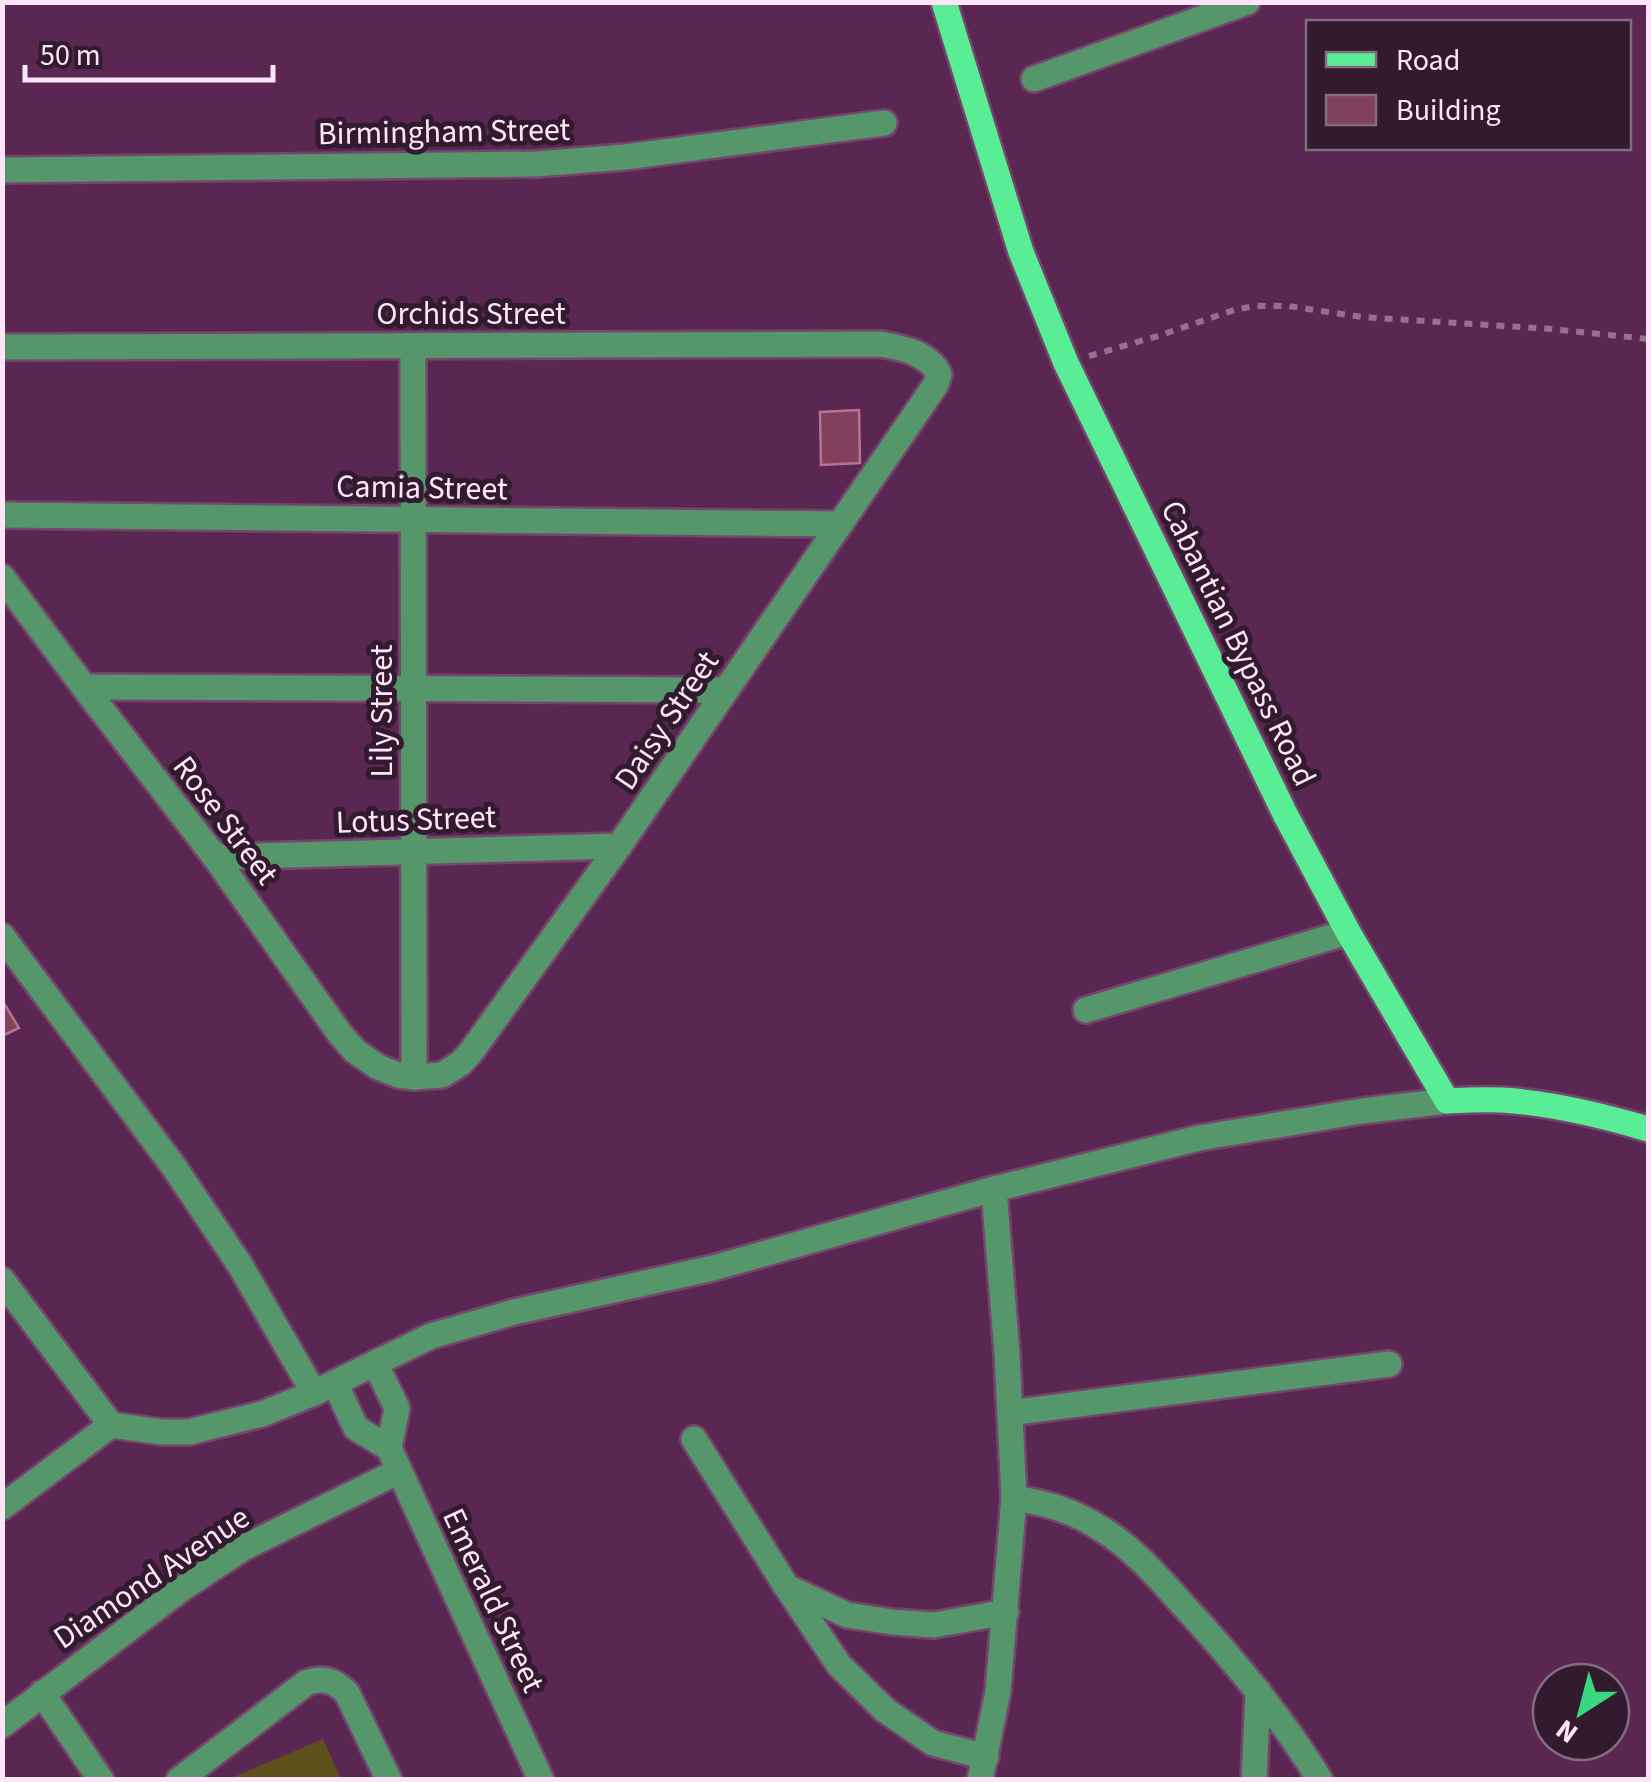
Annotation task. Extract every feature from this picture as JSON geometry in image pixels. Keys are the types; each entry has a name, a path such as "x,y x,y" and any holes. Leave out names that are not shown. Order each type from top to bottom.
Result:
{"main road":[{"name":"Cabantian Bypass Road","path":"944,2 1021,252 1066,362 1286,814 1348,932 1447,1101"},
{"path":"1447,1101 1502,1100 1552,1106 1648,1129"}],"street":[{"path":"1034,79 1247,2"},
{"name":"Birmingham Street","path":"2,170 536,164 625,157 884,124"},
{"name":"Orchids Street","path":"2,347 882,344 903,348 934,366"},
{"name":"Lily Street","path":"413,346 414,1077"},
{"name":"Daisy Street","path":"414,1077 442,1075 465,1059 618,846 936,384 939,374 934,366"},
{"name":"Camia Street","path":"2,515 840,524"},
{"name":"Rose Street","path":"2,577 215,857 340,1034 367,1061 414,1077"},
{"path":"84,687 726,690"},
{"name":"Lotus Street","path":"215,857 618,846"},
{"path":"1086,1010 1348,932"},
{"name":"Emerald Street","path":"2,936 174,1167 324,1388 356,1428 394,1459 541,1780"},
{"path":"2,1507 110,1425 188,1432 262,1414 431,1336 514,1312 713,1268 994,1189 1199,1138 1447,1101"},
{"path":"694,1438 839,1665 885,1710 934,1743 983,1768 998,1691 1014,1498 994,1189"},
{"path":"2,1280 110,1425"},
{"path":"375,1363 398,1408 394,1459"},
{"path":"1010,1414 1389,1364"},
{"name":"Diamond Avenue","path":"2,1725 181,1589 242,1548 394,1459"},
{"path":"1014,1498 1053,1504 1101,1528 1150,1569 1234,1660 1296,1739 1320,1780"},
{"path":"786,1586 847,1615 892,1622 934,1625 1006,1612"},
{"path":"178,1780 306,1683 320,1678 346,1693 389,1780"},
{"path":"1254,1780 1258,1691"},
{"path":"42,1693 100,1780"}],"path":[{"path":"1066,362 1255,306 1648,339"}],"shaded area":[{"path":"323,1739 341,1779 229,1779"}],"building":[{"path":"859,410 860,463 821,465 820,412"},
{"path":"2,1000 19,1028 2,1036"}]}
